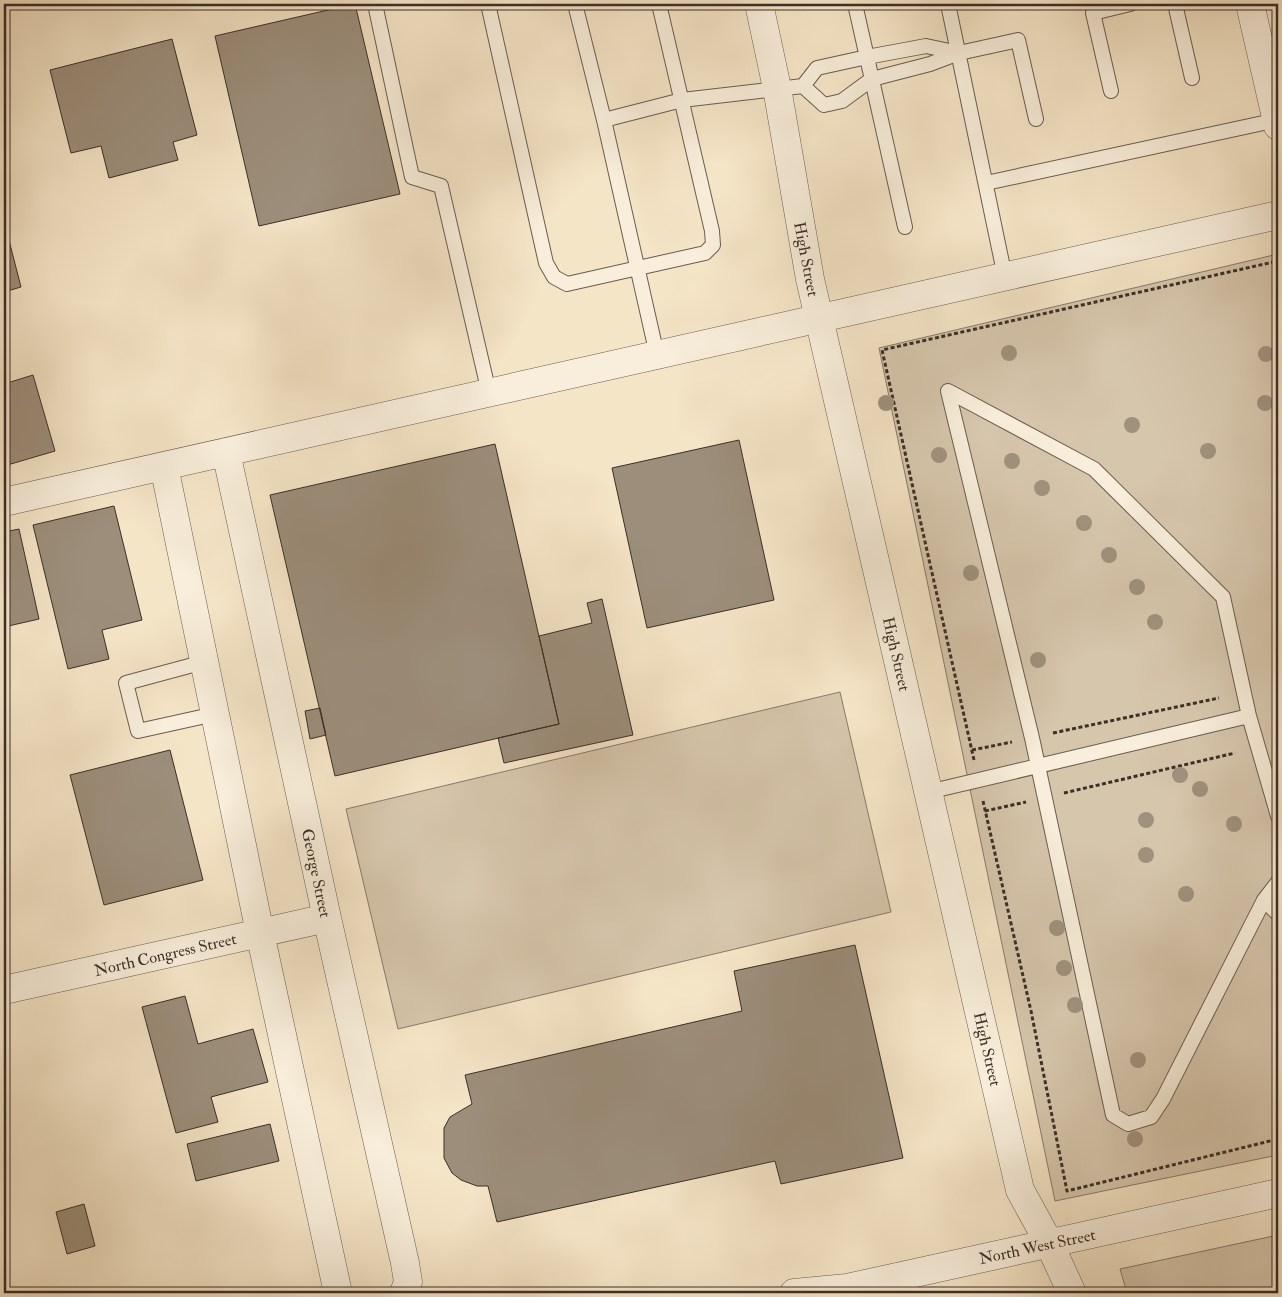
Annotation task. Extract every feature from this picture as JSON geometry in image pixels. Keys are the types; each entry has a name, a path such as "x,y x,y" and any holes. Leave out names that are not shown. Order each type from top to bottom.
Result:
{"street":[{"name":"High Street","path":"759,4 790,87 810,279 1020,1190 1049,1243 1072,1293"},
{"path":"1250,4 1278,123"},
{"path":"4,502 1278,215"},
{"name":"George Street","path":"226,452 327,918 405,1263 408,1282 404,1293"},
{"path":"164,466 260,932 338,1293"},
{"name":"North Congress Street","path":"4,990 327,918"},
{"name":"North West Street","path":"794,1293 840,1290 1278,1193"}],"lane":[{"path":"375,4 412,177 441,186 489,393"},
{"path":"488,4 546,263 554,277 567,284 705,254 712,246 712,231 659,4"},
{"path":"575,4 604,120 657,355"},
{"path":"855,4 905,227"},
{"path":"948,4 1005,277"},
{"path":"1111,91 1093,13 1130,4"},
{"path":"1175,4 1192,78"},
{"path":"790,87 824,105 842,102 872,79 930,64 959,53 1018,40 1036,119"},
{"path":"604,120 682,100 790,87 817,68 867,57 926,46 959,53"},
{"path":"986,183 1278,123"},
{"path":"1278,816 1250,716 1223,597 1094,469 948,391 1032,738 1113,1115 1128,1124 1151,1117 1163,1099 1264,900 1278,882"},
{"path":"204,662 126,683 138,731 215,714"},
{"path":"928,792 1250,716"},
{"path":"1264,900 1278,914"}],"path":[{"path":"972,750 1219,698"},
{"path":"985,811 1235,753"}],"shaded area":[{"path":"1278,254 1278,1155 1055,1201 879,348"},
{"path":"840,692 891,912 398,1029 346,809"},
{"path":"1278,1235 1278,1293 1127,1293 1120,1269"}],"building":[{"path":"341,7 356,8 400,194 259,226 215,36"},
{"path":"172,39 197,135 173,142 178,160 109,178 101,146 71,153 50,70"},
{"path":"4,221 21,287 4,292"},
{"path":"33,375 55,451 4,466 4,384"},
{"path":"739,440 774,600 647,628 612,468"},
{"path":"495,444 559,724 335,776 270,495"},
{"path":"114,506 142,620 102,630 109,659 68,669 33,525"},
{"path":"19,529 39,619 4,627 4,532"},
{"path":"602,599 633,735 504,763 498,738 559,724 539,636 592,623 587,603"},
{"path":"320,708 326,735 310,739 305,711"},
{"path":"170,750 203,880 104,905 70,775"},
{"path":"855,945 903,1158 781,1184 775,1161 497,1222 488,1186 477,1186 461,1180 452,1173 444,1158 444,1128 450,1117 472,1104 465,1075 742,1011 734,971"},
{"path":"185,996 198,1044 253,1029 268,1082 211,1097 218,1122 176,1133 142,1007"},
{"path":"270,1124 279,1161 196,1181 187,1144"},
{"path":"84,1204 95,1246 67,1254 56,1212"}]}
